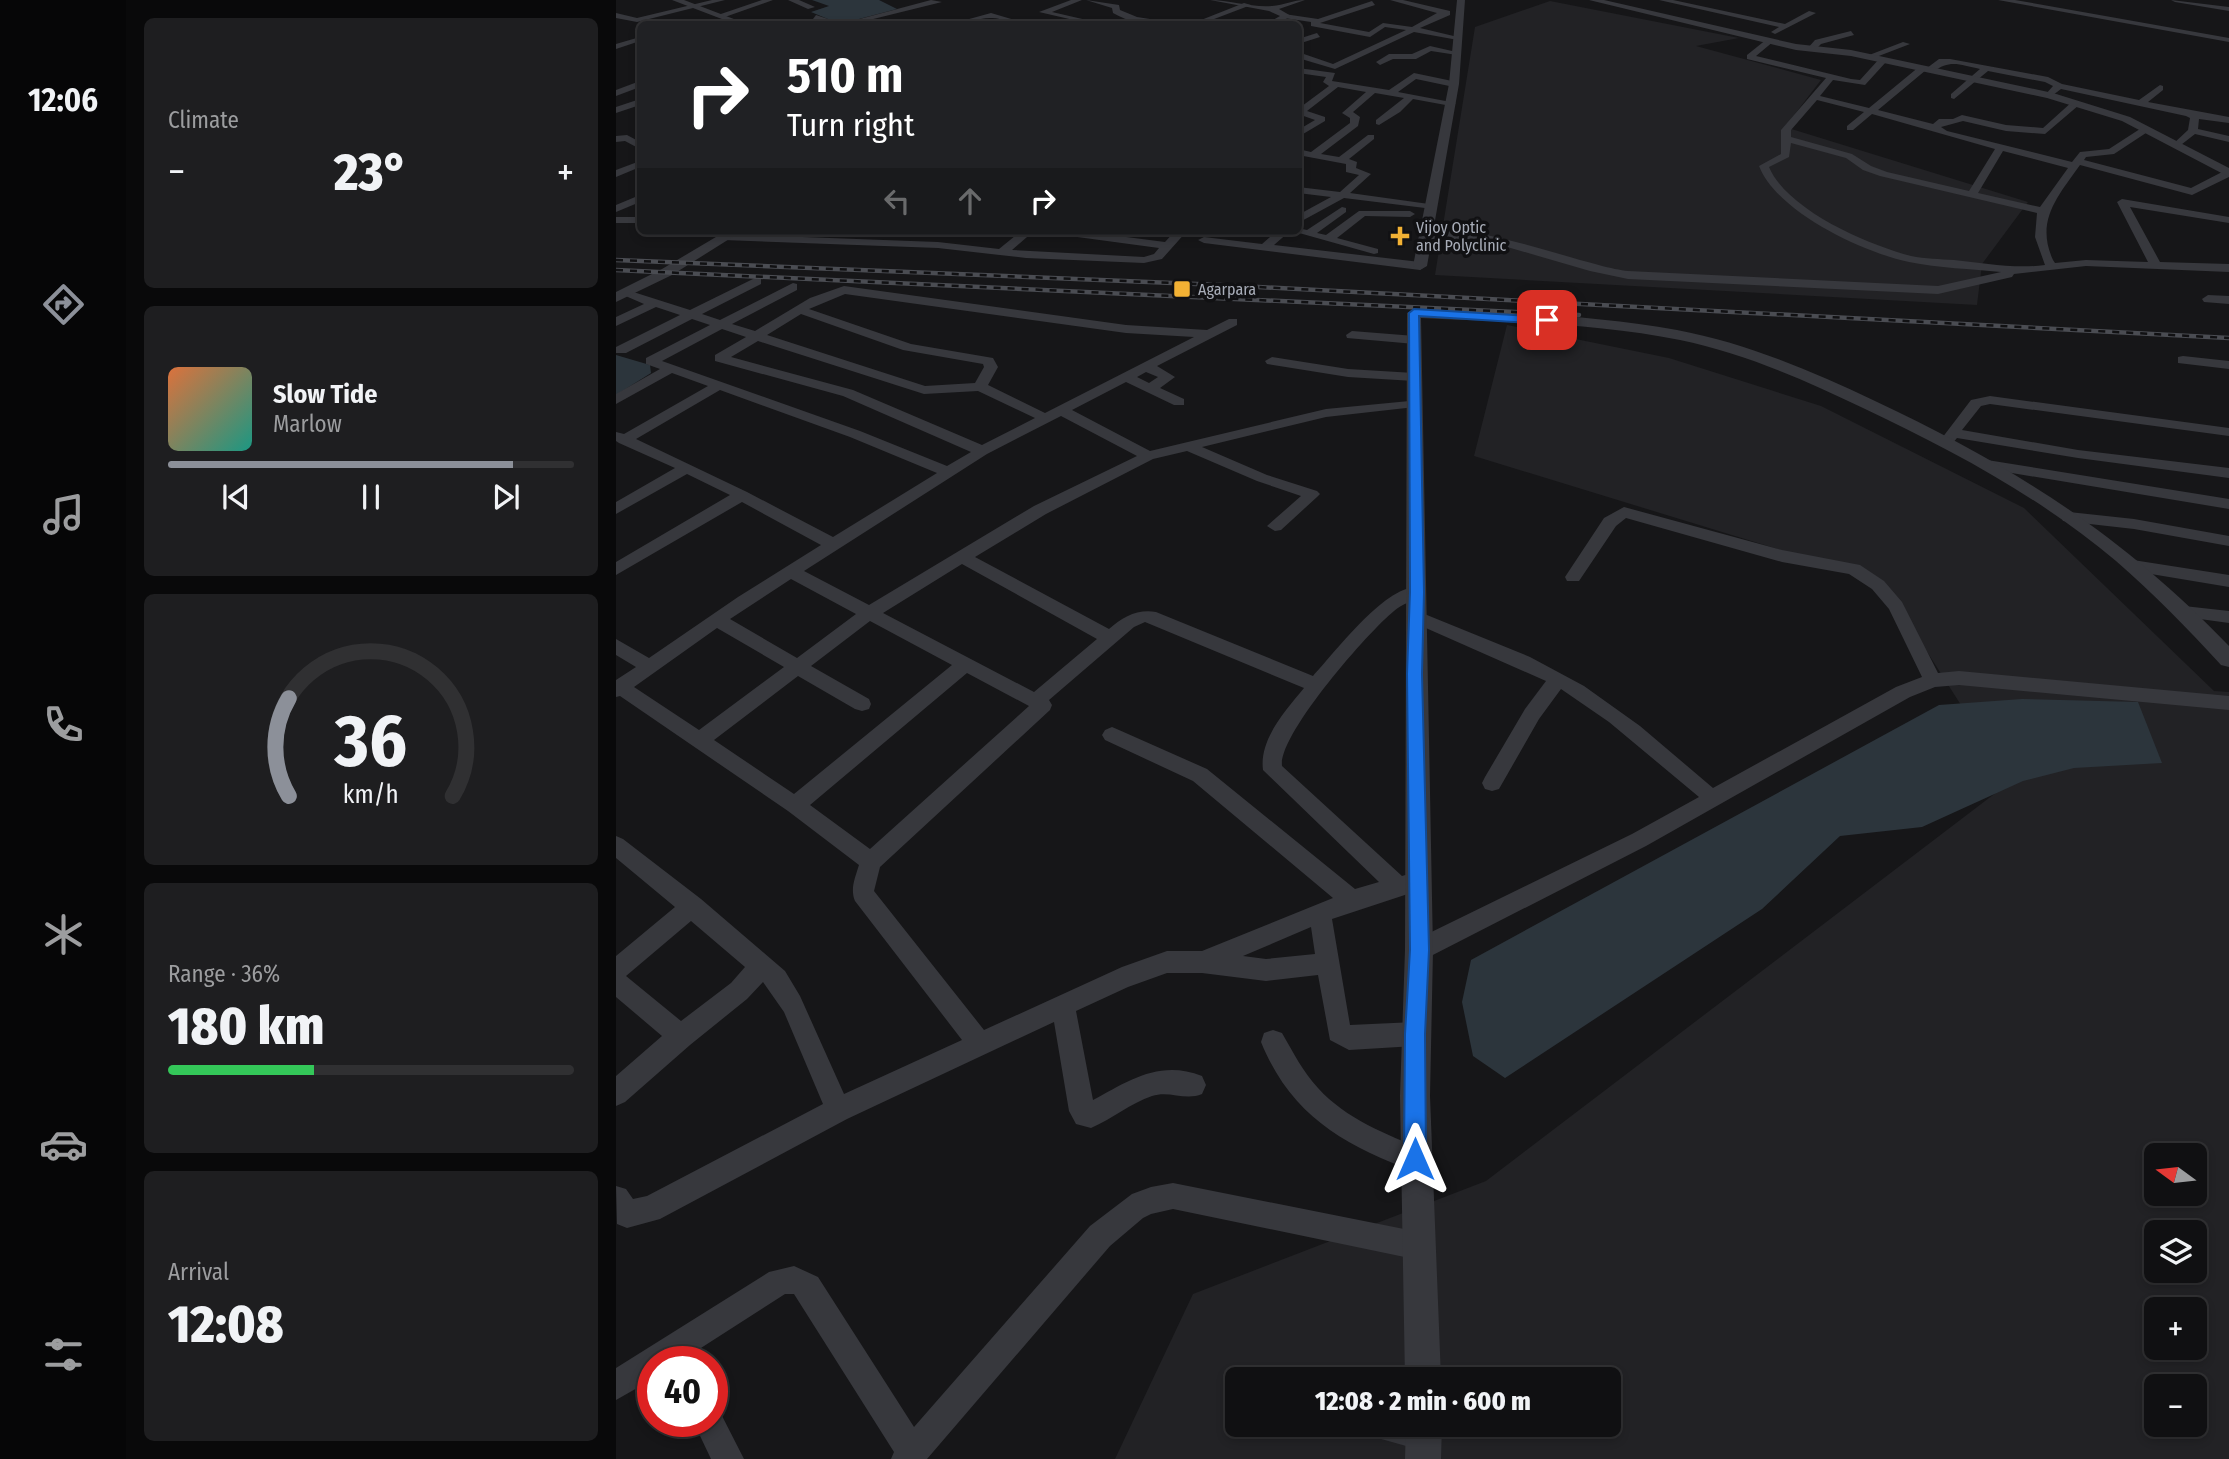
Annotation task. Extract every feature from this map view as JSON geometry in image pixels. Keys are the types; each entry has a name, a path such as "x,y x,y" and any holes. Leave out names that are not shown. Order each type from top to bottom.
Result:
{"street":[{"path":"676,0 729,21"},
{"path":"616,15 620,20 637,20 721,0"},
{"path":"721,19 769,0"},
{"path":"792,0 811,7"},
{"path":"856,21 950,0"},
{"path":"1078,0 1043,12 1084,21"},
{"path":"1090,0 1116,7 1116,11 1122,16 1151,21"},
{"path":"1214,0 1267,8 1287,16 1318,21 1382,0"},
{"path":"1227,21 1301,0"},
{"path":"1358,0 1372,3"},
{"path":"1394,0 1461,16"},
{"path":"1416,265 1425,236 1451,103 1461,0"},
{"path":"1593,0 1609,1 1766,40 1868,57 2049,95 2146,130 2229,173"},
{"path":"1663,0 1786,26"},
{"path":"2001,0 2091,9"},
{"path":"2175,0 2229,9"},
{"path":"2037,2 2229,40"},
{"path":"1681,20 1716,4 1796,21"},
{"path":"1203,21 1247,5"},
{"path":"888,12 910,19"},
{"path":"1335,66 1444,12"},
{"path":"1812,13 1766,40 1750,57 1830,79 1860,83 1881,91"},
{"path":"967,21 991,15 1012,21"},
{"path":"1277,21 1287,16"},
{"path":"816,17 826,21"},
{"path":"1064,21 1073,18"},
{"path":"1318,21 1314,24 1367,35 1385,25 1458,38"},
{"path":"1811,49 1818,42 1852,33"},
{"path":"1302,41 1317,35"},
{"path":"616,36 637,40"},
{"path":"616,47 637,40"},
{"path":"1868,57 1906,44"},
{"path":"1380,62 1392,56 1415,56 1430,48 1457,53"},
{"path":"1302,56 1313,61 1353,69"},
{"path":"1860,83 1883,60"},
{"path":"1850,128 1871,109 1881,91 1944,60 2048,80 2059,86 2140,104 2229,120"},
{"path":"1954,96 1986,68"},
{"path":"1302,71 1332,75 1326,82 1336,85 1451,103"},
{"path":"1391,93 1414,76 1454,84"},
{"path":"1830,79 1786,130 1786,155 1764,166 1766,175 1801,210 1831,227 1910,259 2023,271"},
{"path":"616,84 627,82 637,85"},
{"path":"616,93 637,85"},
{"path":"1302,108 1336,85"},
{"path":"2049,95 2059,86"},
{"path":"2140,104 2160,88"},
{"path":"1313,155 1355,124 1356,117 1347,113 1374,90"},
{"path":"1379,122 1411,96"},
{"path":"1815,97 1935,127 1944,134 2076,164 2123,188 2229,220"},
{"path":"2171,110 2178,102"},
{"path":"616,110 637,103"},
{"path":"2014,150 2047,130 2076,103"},
{"path":"1302,114 1322,119 1302,129"},
{"path":"2193,115 2193,131"},
{"path":"1935,127 1942,121 1954,122 1962,118 2006,128 2047,130"},
{"path":"2052,267 2045,258 2040,242 2043,211 2086,153 2107,153 2146,130"},
{"path":"2177,145 2193,131"},
{"path":"2193,131 2229,139"},
{"path":"1341,160 1371,137"},
{"path":"616,139 627,138 637,142"},
{"path":"1784,138 1849,156 1877,172 2043,211"},
{"path":"1971,195 2001,147"},
{"path":"1302,153 1353,164 1350,170 1366,175 1342,195 1302,218"},
{"path":"2123,188 2192,192 2229,173"},
{"path":"2123,188 2156,265"},
{"path":"1302,190 1429,211"},
{"path":"616,209 637,199"},
{"path":"1303,232 1342,210"},
{"path":"1328,239 1363,213 1429,211"},
{"path":"616,220 637,220"},
{"path":"1303,232 1416,265"},
{"path":"622,296 727,235"},
{"path":"746,235 947,245 1002,252 1150,260 1158,257 1177,235"},
{"path":"861,242 876,235"},
{"path":"1002,252 1023,235"},
{"path":"1085,235 1167,246"},
{"path":"1208,235 1204,240 1416,265"},
{"path":"1264,248 1279,235"},
{"path":"1425,236 1461,235 1501,241 1608,273 1897,286 1932,290 2023,271 2086,263 2229,268"},
{"path":"618,349 757,281"},
{"path":"651,360 793,287"},
{"path":"1043,417 979,387 924,390 776,361 720,358 834,292 855,291 1137,330 1208,334"},
{"path":"622,296 692,314 756,336 776,361 982,451"},
{"path":"2208,299 2229,300"},
{"path":"616,322 655,303"},
{"path":"800,310 908,347 988,361 991,367 979,387"},
{"path":"1423,1367 1415,1159 1415,1034 1419,950 1408,883 1416,605 1414,313 1588,323 1680,336 1788,368 1950,438 2069,517 2133,566 2185,612 2229,659"},
{"path":"871,862 795,805 618,688 790,571 982,451 1043,417 1233,322"},
{"path":"1352,335 1415,340"},
{"path":"618,349 855,434 948,472"},
{"path":"2183,360 2229,365"},
{"path":"620,438 776,361"},
{"path":"1272,361 1348,373 1414,377"},
{"path":"1145,366 1168,377 1149,389"},
{"path":"616,400 671,368"},
{"path":"1126,377 1179,402"},
{"path":"1950,438 1976,403 1990,400 2228,436"},
{"path":"699,740 869,613 1040,510 1148,456 1326,413 1415,403"},
{"path":"1059,410 1148,456"},
{"path":"620,438 742,495 833,544"},
{"path":"1950,438 2229,473"},
{"path":"1187,446 1262,478 1312,494 1275,526"},
{"path":"1987,465 2229,505"},
{"path":"616,509 685,468"},
{"path":"616,569 742,495"},
{"path":"1573,577 1610,522 1623,512 1782,556 1854,569 1878,585 1896,606 1933,680"},
{"path":"2069,517 2134,524 2229,541"},
{"path":"962,557 1110,638"},
{"path":"2133,566 2229,581"},
{"path":"790,571 1043,705 871,862 863,882 863,894 979,1043"},
{"path":"1408,883 1273,770 1270,763 1277,741 1316,685 1389,605 1416,605 1558,679 1604,709 1704,789"},
{"path":"2185,612 2229,617"},
{"path":"1035,701 1137,618 1150,616 1316,685"},
{"path":"717,620 862,704"},
{"path":"616,646 649,666"},
{"path":"795,805 965,664"},
{"path":"1492,783 1532,714 1558,679"},
{"path":"1419,950 1614,853 1903,692 1933,680 1991,680 2229,703"},
{"path":"1112,734 1200,775 1352,900"},
{"path":"616,845 693,906 777,979 792,1004 838,1110"},
{"path":"1202,962 1352,900 1408,883"},
{"path":"616,970 693,906"},
{"path":"1320,914 1339,1032 1349,1038 1415,1034"},
{"path":"616,1093 739,991 757,971 757,962"},
{"path":"616,1199 627,1214 650,1209 838,1110 979,1043 1151,967 1167,962 1202,962 1266,970 1330,963"},
{"path":"616,982 681,1037"},
{"path":"1063,1007 1082,1111 1085,1115 1091,1115 1154,1083 1193,1085"},
{"path":"1273,1042 1303,1089 1328,1114 1377,1145 1415,1159"},
{"path":"688,1346 779,1282 799,1279 808,1287 910,1456 1100,1236 1124,1214 1154,1197 1173,1196 1419,1245"},
{"path":"616,1385 637,1374"},
{"path":"716,1437 728,1459"}],"shaded area":[{"path":"812,0 879,0 897,9 851,21 833,21 811,12 829,6"},
{"path":"1550,1 1739,38 1696,46 1821,80 1785,127 2028,202 1982,264 1977,305 1435,275 1475,27"},
{"path":"1507,325 1669,358 1821,406 2024,508 2214,691 2229,692 2229,1459 1115,1459 1193,1294 1486,1181 2010,782 1882,581 1474,456"},
{"path":"616,355 650,365 651,373 616,395"},
{"path":"2022,699 2138,702 2162,763 2074,768 2023,781 1922,827 1840,836 1762,909 1505,1078 1473,1056 1462,1002 1471,960 1939,705"}],"railway":[{"path":"616,260 1221,285 2229,338"},
{"path":"616,270 1579,315"}],"place":[{"name":"Vijoy Optic and Polyclinic","path":"1400,236"},
{"name":"Agarpara","path":"1182,289"}],"route":[{"path":"1415,1159 1415,1034 1419,950 1414,313 1547,320"}]}
